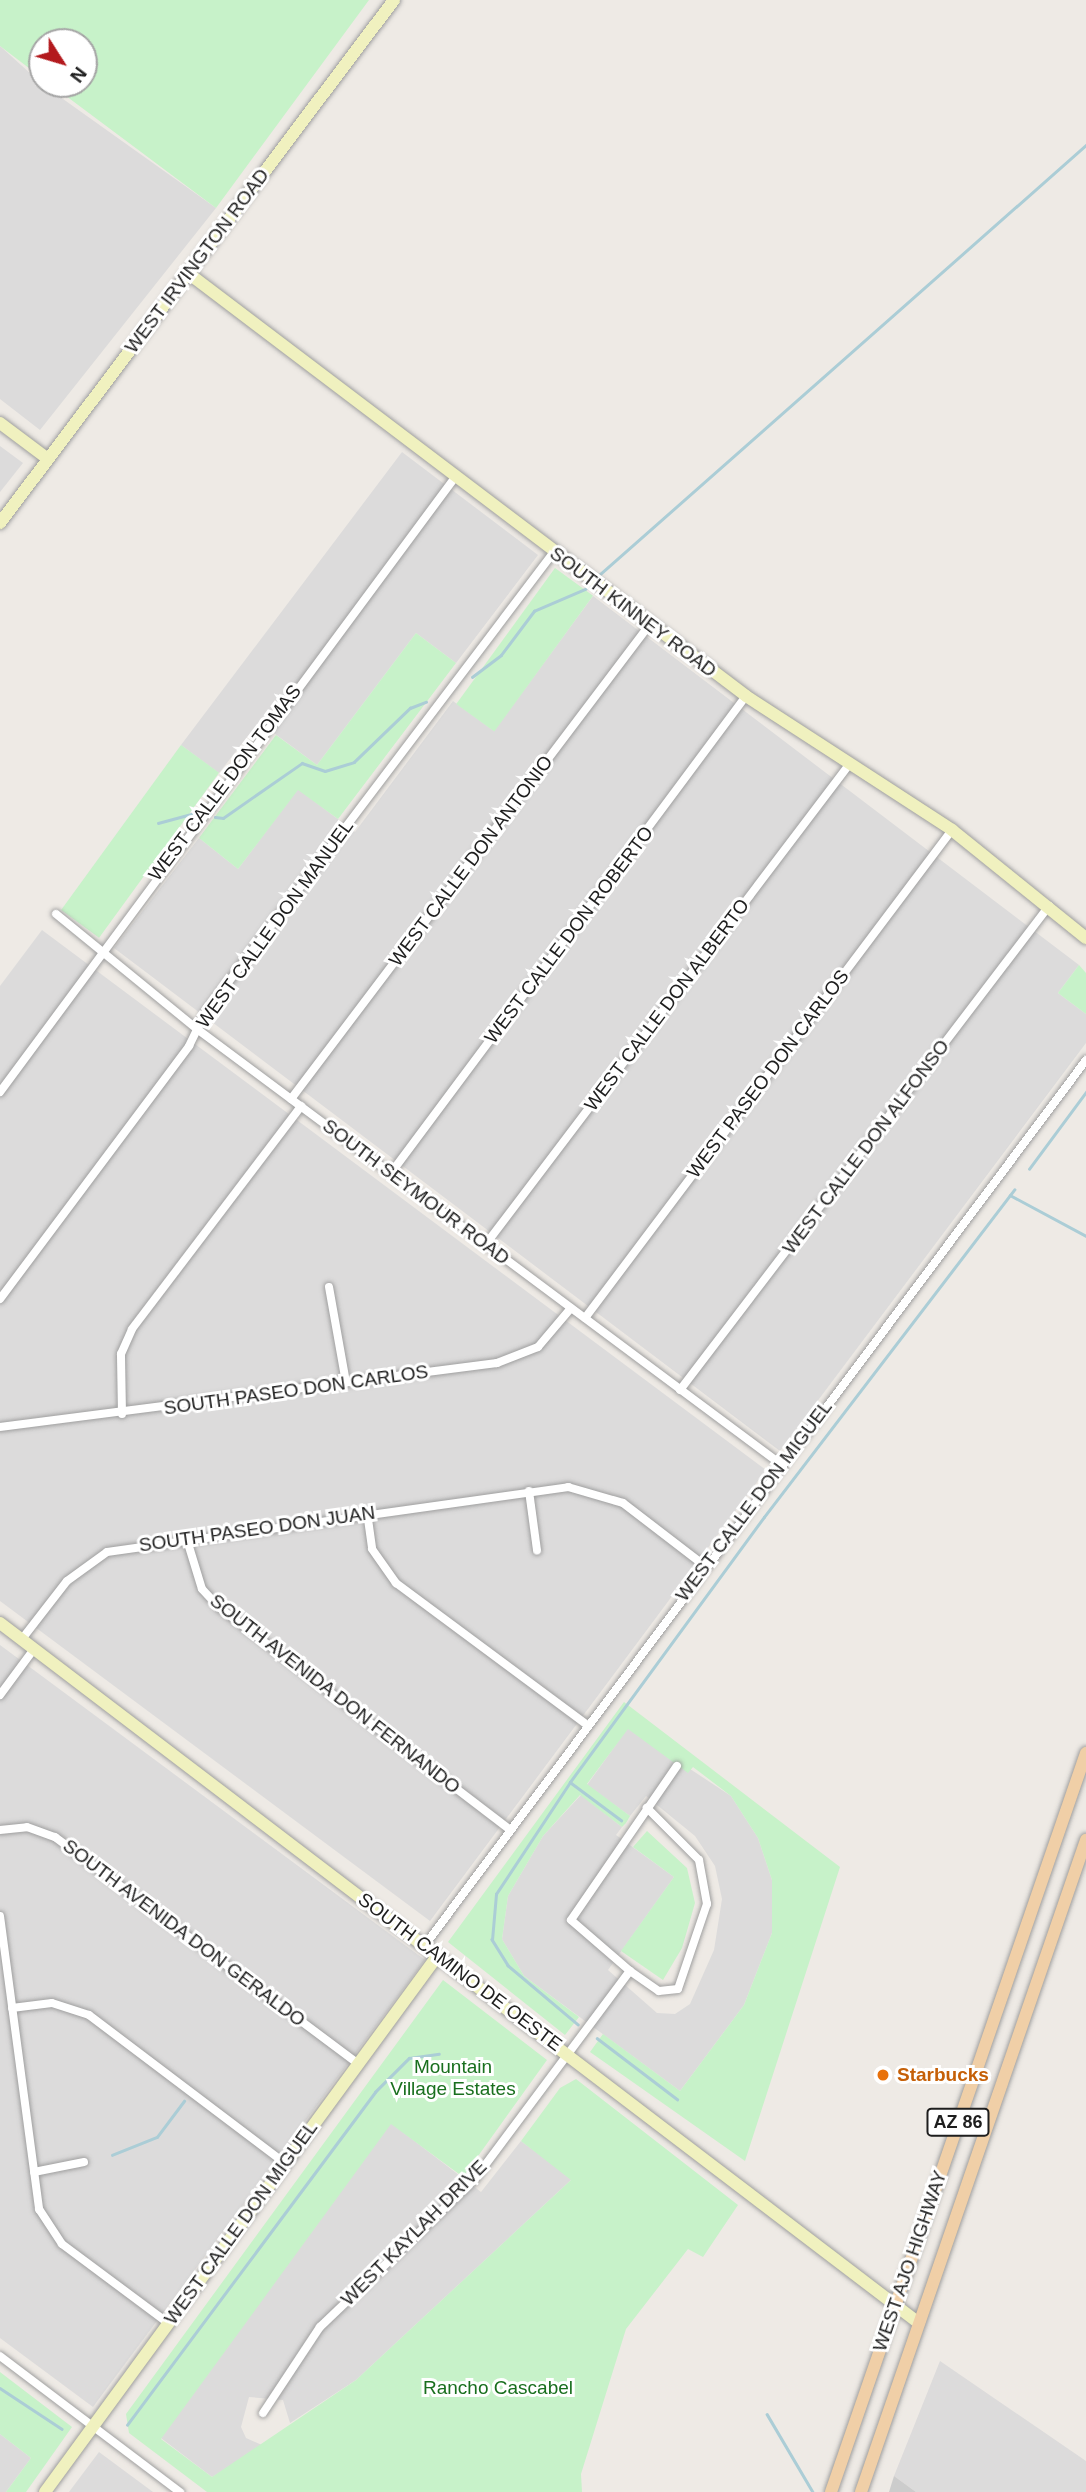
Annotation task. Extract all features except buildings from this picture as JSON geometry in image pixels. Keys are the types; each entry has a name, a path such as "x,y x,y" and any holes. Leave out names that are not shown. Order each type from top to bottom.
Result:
{"main road":[{"name":"WEST AJO HIGHWAY","path":"831,2492 1086,1753"},
{"name":"WEST AJO HIGHWAY","path":"861,2492 1086,1840"}],"street":[{"name":"WEST IRVINGTON ROAD","path":"0,523 394,0"},
{"name":"SOUTH KINNEY ROAD","path":"188,273 553,553 746,696 848,766 952,830 1051,903 1086,938"},
{"path":"0,423 48,459"},
{"name":"WEST CALLE DON TOMAS","path":"0,1092 456,476"},
{"name":"WEST CALLE DON MANUEL","path":"0,1298 197,1029 553,553"},
{"name":"WEST CALLE DON ANTONIO","path":"291,1099 650,624"},
{"name":"WEST CALLE DON ROBERTO","path":"391,1174 746,696"},
{"name":"WEST CALLE DON ALBERTO","path":"486,1244 848,766"},
{"name":"WEST PASEO DON CARLOS","path":"585,1318 952,830"},
{"name":"WEST CALLE DON ALFONSO","path":"680,1390 1051,903"},
{"name":"SOUTH SEYMOUR ROAD","path":"56,914 100,954 197,1029 782,1465"},
{"name":"WEST CALLE DON MIGUEL","path":"425,1945 705,1566 1086,1059"},
{"path":"122,1414 121,1354 132,1329 301,1106"},
{"path":"329,1287 346,1382"},
{"name":"SOUTH PASEO DON CARLOS","path":"0,1427 122,1414 519,1357 552,1335 571,1308"},
{"name":"SOUTH PASEO DON JUAN","path":"22,1639 85,1564 107,1552 367,1512 530,1491 594,1489 623,1503 705,1566"},
{"path":"530,1491 537,1550"},
{"path":"367,1512 372,1549 396,1583 587,1725"},
{"name":"SOUTH AVENIDA DON FERNANDO","path":"187,1539 202,1589 220,1608 509,1829"},
{"name":"SOUTH CAMINO DE OESTE","path":"0,1623 919,2323"},
{"path":"0,1695 34,1649"},
{"path":"647,1808 685,1839 707,1882 699,1942 674,1996 631,1971 571,1920 647,1808 677,1766"},
{"name":"SOUTH AVENIDA DON GERALDO","path":"0,1830 27,1827 55,1837 358,2064"},
{"path":"0,1916 38,2209 62,2244 167,2323"},
{"name":"WEST CALLE DON MIGUEL","path":"45,2492 438,1955"},
{"name":"WEST KAYLAH DRIVE","path":"263,2413 320,2327 474,2180 631,1971"},
{"path":"12,2008 52,2003 89,2015 285,2163"},
{"path":"34,2172 84,2162"},
{"path":"0,2356 180,2492"}],"shaded area":[{"path":"0,46 28,71 28,98 62,98 216,208 40,430 0,399"},
{"path":"0,446 23,463 0,492"},
{"path":"402,452 538,555 456,663 416,633 317,765 259,722 219,773 181,745"},
{"path":"593,596 1079,965 1058,993 1086,1014 1086,1043 780,1451 114,948 199,838 238,869 298,789 355,832 453,701 494,731"},
{"path":"42,930 766,1470 430,1921 0,1601 0,986"},
{"path":"0,1645 425,1960 93,2407 0,2338"},
{"path":"628,1728 731,1796 758,1838 772,1880 772,1933 744,2005 680,2091 524,1976 502,1939 508,1896 543,1836 581,1795 622,1827 616,1835 674,1877 608,1970 657,2013 675,2014 690,2004 714,1950 722,1899 715,1866 695,1836 646,1796 630,1816 587,1785"},
{"path":"391,2123 481,2192 521,2141 572,2179 356,2380 290,2423 283,2400 249,2397 241,2427 246,2438 264,2446 212,2477 161,2438"},
{"path":"940,2361 1086,2461 1086,2492 916,2492 894,2476"},
{"path":"0,2434 31,2458 6,2492 0,2492"},
{"path":"99,2452 153,2492 69,2492"},
{"path":"894,2476 916,2492 889,2492"}],"green space":[{"path":"0,0 369,0 216,208 69,98 98,98 98,28 28,28 28,67 0,46"},
{"path":"555,568 593,596 494,732 456,704"},
{"path":"416,633 456,663 338,819 298,790 238,869 199,838 276,735 317,765"},
{"path":"181,745 219,773 99,938 61,910"},
{"path":"1079,965 1086,973 1086,1014 1058,993"},
{"path":"624,1702 840,1867 745,2161 590,2052 603,2034 680,2091 744,2005 772,1933 772,1880 758,1838 731,1796 693,1767 688,1773 628,1729 587,1784 630,1816 626,1823 622,1827 580,1795 543,1836 508,1896 502,1939 524,1976 579,2017 565,2035 448,1942"},
{"path":"647,1831 687,1868 695,1903 682,1948 663,1980 621,1951 674,1877 633,1847"},
{"name":"Rancho Cascabel","path":"443,1980 547,2060 463,2177 391,2124 161,2439 212,2477 356,2380 571,2180 521,2141 560,2088 576,2079 738,2205 703,2257 688,2249 626,2329 581,2474 582,2492 207,2492 129,2433 126,2414"},
{"path":"0,2372 72,2427 26,2492 6,2492 31,2458 0,2434"}],"waterway":[{"path":"598,576 1086,145"},
{"path":"472,677 501,655 534,611 585,589"},
{"path":"215,817 223,818 302,763 325,771 354,762 410,708 426,702"},
{"path":"158,823 192,814"},
{"path":"1029,1169 1086,1092"},
{"path":"578,2025 508,1966 492,1940 496,1894 570,1782 764,1517 1014,1190"},
{"path":"1010,1195 1086,1236"},
{"path":"570,1782 621,1820"},
{"path":"597,2038 677,2099"},
{"path":"127,2425 375,2092 409,2058 439,2054"},
{"path":"112,2155 157,2137 184,2101"},
{"path":"0,2388 62,2429"},
{"path":"767,2414 813,2492"}],"place":[{"name":"Starbucks","path":"883,2075"}],"park label":[{"name":"Mountain Village Estates","path":"453,2078"}]}
